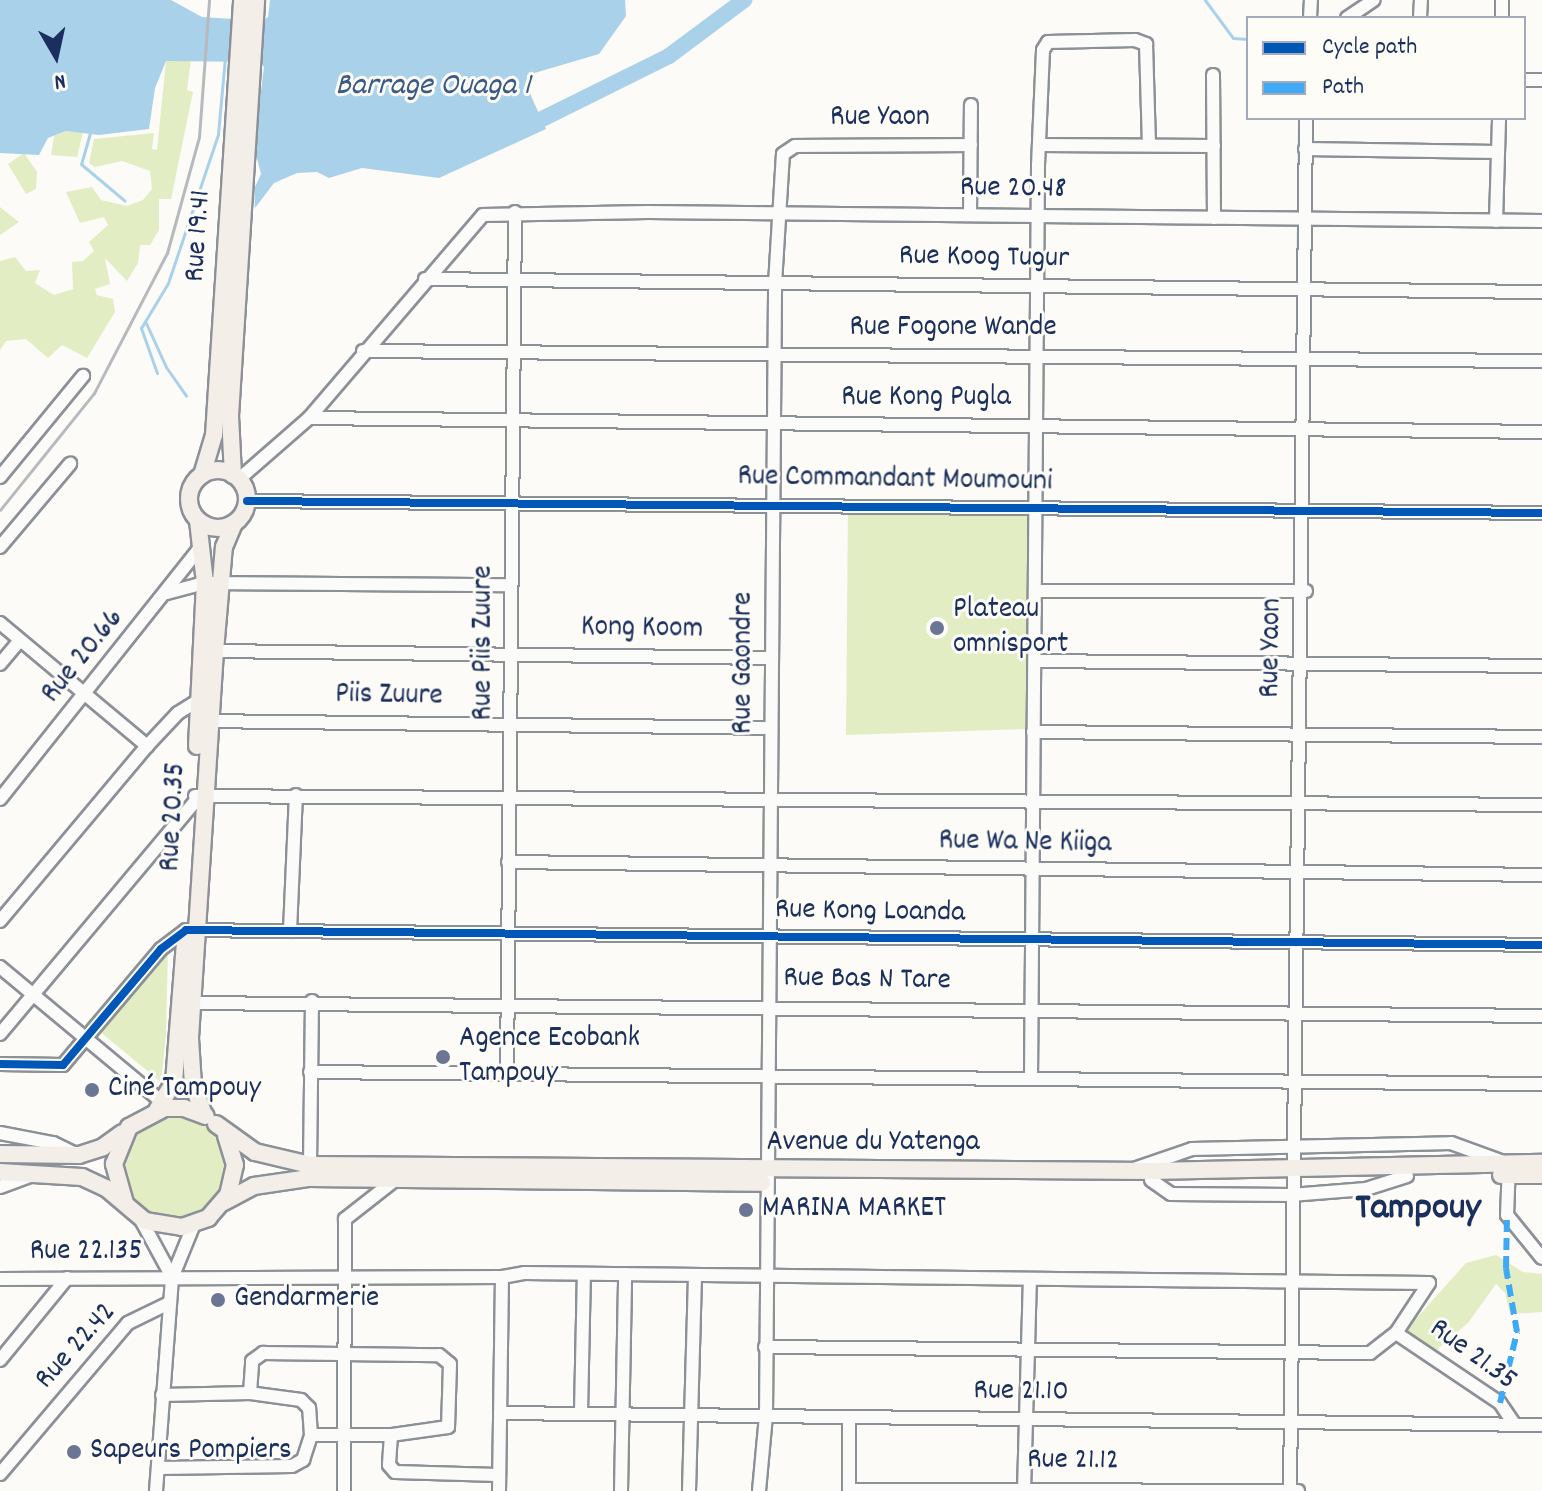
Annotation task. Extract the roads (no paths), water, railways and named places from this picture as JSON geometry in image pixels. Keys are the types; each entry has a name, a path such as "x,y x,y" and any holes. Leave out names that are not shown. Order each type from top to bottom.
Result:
{"main road":[{"name":"Rue 19.41","path":"236,477 230,416 247,12 256,0"},
{"name":"Rue 19.41","path":"202,475 214,435 247,68"},
{"path":"218,470 236,477 247,501 234,524 214,528 198,521 189,497 202,475 218,470"},
{"name":"Rue 20.35","path":"160,1106 174,1082 191,930 204,722 215,651 213,583 198,521"},
{"name":"Rue 20.35","path":"204,722 199,700 213,583 234,524"},
{"name":"Rue 20.35","path":"191,930 192,1073 210,1119"},
{"path":"0,1154 79,1155 103,1147 160,1106 184,1108 210,1119 234,1158 233,1181 224,1202 194,1224 163,1227 140,1217 95,1181 44,1172 0,1172"},
{"name":"Avenue du Yatenga","path":"210,1119 255,1152 310,1165 445,1173 1292,1181 1508,1169 1542,1163"},
{"path":"125,1203 114,1164 129,1127"},
{"name":"Avenue du Yatenga","path":"769,1177 1128,1171 1292,1181 1508,1169 1542,1175"},
{"name":"Avenue du Yatenga","path":"224,1202 254,1186 282,1180 396,1179 445,1173"}],"street":[{"path":"1350,16 1374,0"},
{"path":"1031,1079 1029,1010 1040,145 1043,50 1048,42 1135,40 1146,44 1149,52 1149,145"},
{"path":"1213,75 1214,218"},
{"path":"970,215 971,105"},
{"name":"Rue Yaon","path":"1290,1491 1299,665 1303,592 1300,510 1306,120"},
{"path":"1496,221 1499,120"},
{"name":"Rue Yaon","path":"790,147 971,145"},
{"path":"1040,145 1214,146"},
{"name":"Rue Gaondre","path":"759,1491 766,1416 775,284 783,154 790,147"},
{"path":"1305,149 1497,152"},
{"name":"Rue 20.48","path":"425,279 483,215 515,212 1542,221"},
{"name":"Rue Piis Zuure","path":"507,1074 515,212"},
{"path":"236,477 309,418 425,279"},
{"name":"Rue Koog Tugur","path":"425,279 1542,292"},
{"name":"Rue Fogone Wande","path":"363,351 1542,361"},
{"path":"0,477 83,376"},
{"name":"Rue Kong Pugla","path":"309,418 1542,432"},
{"path":"0,547 70,464"},
{"name":"Rue Commandant Moumouni","path":"247,501 1542,513"},
{"name":"Rue 20.66","path":"0,799 88,694 204,544"},
{"path":"167,593 213,583 511,585"},
{"path":"1036,591 1303,592"},
{"path":"0,623 147,746"},
{"path":"0,664 20,640"},
{"name":"Kong Koom","path":"215,651 772,658"},
{"path":"1035,661 1542,666"},
{"path":"0,921 147,746 178,713 199,700"},
{"name":"Piis Zuure","path":"204,722 771,728"},
{"path":"1033,732 1542,737"},
{"path":"0,1034 199,799 296,795 509,794 1298,806 1542,805"},
{"path":"290,931 296,795"},
{"name":"Rue Wa Ne Kiiga","path":"508,862 1296,876 1542,875"},
{"path":"0,1064 63,1065 161,949 191,930"},
{"name":"Rue Kong Loanda","path":"191,930 769,935 1296,946 1542,945"},
{"path":"0,967 160,1106"},
{"path":"310,1165 312,1001"},
{"name":"Rue Bas N Tare","path":"192,1003 312,1001 1542,1016"},
{"path":"310,1072 1295,1084 1542,1084"},
{"path":"0,1133 53,1143 79,1155"},
{"path":"1128,1171 1192,1149 1451,1143 1508,1169 1507,1215 1542,1258"},
{"path":"0,1187 44,1172"},
{"path":"344,1491 347,1434 345,1219 396,1179"},
{"path":"140,1217 156,1240 172,1278"},
{"path":"156,1491 172,1278 194,1224"},
{"path":"581,1413 584,1274"},
{"path":"621,1491 625,1274"},
{"name":"Rue 22.135","path":"0,1279 625,1274 1429,1283 1396,1333"},
{"path":"689,1491 695,1275"},
{"path":"499,1491 502,1277"},
{"path":"0,1360 67,1278"},
{"path":"1024,1489 1025,1350 1030,1279"},
{"name":"Rue 22.42","path":"0,1474 128,1323 169,1303"},
{"path":"765,1347 1370,1353 1396,1333"},
{"name":"Rue 21.35","path":"1396,1333 1500,1403 1514,1424"},
{"path":"250,1393 256,1356 439,1355 450,1364 448,1427 391,1435 311,1435"},
{"path":"159,1468 292,1466 303,1460 311,1435 309,1408 301,1400 250,1393 162,1395"},
{"name":"Rue 21.10","path":"500,1413 1542,1425"},
{"path":"849,1417 849,1491"},
{"path":"391,1435 389,1465 395,1472 498,1475"},
{"name":"Rue 21.12","path":"849,1491 1298,1491"}],"water":[{"name":"Barrage Ouaga 1","path":"0,0 171,0 202,17 262,21 268,17 270,0 625,0 626,16 599,54 531,74 531,96 546,129 439,178 362,168 329,178 317,172 297,173 274,183 255,208 254,189 261,174 254,147 264,67 260,62 166,61 155,88 149,129 99,135 66,131 48,138 39,155 0,153"}],"waterway":[{"path":"522,129 669,56 744,0"},
{"path":"1205,0 1233,38 1246,39"},
{"path":"157,373 141,328 168,283 218,134 225,57"},
{"path":"1298,214 1299,120"},
{"path":"90,133 81,164 125,201"},
{"path":"1297,286 1298,222"},
{"path":"1297,294 1297,354"},
{"path":"146,323 166,367 186,396"},
{"path":"1297,362 1297,406"},
{"path":"1294,586 1295,558"},
{"path":"1293,658 1294,594"},
{"path":"1292,730 1293,666"},
{"path":"1292,738 1292,798"},
{"path":"1291,806 1291,866"},
{"path":"1291,874 1291,934"},
{"path":"1289,1058 1289,1078"},
{"path":"1288,1086 1288,1126"}],"railway":[{"path":"0,510 94,393 167,253 199,137 209,0"}],"place":[{"name":"Plateau omnisport","path":"937,628"},
{"name":"Agence Ecobank Tampouy","path":"443,1057"},
{"name":"Ciné Tampouy","path":"92,1090"},
{"name":"MARINA MARKET","path":"746,1210"},
{"name":"Gendarmerie","path":"218,1300"},
{"name":"Sapeurs Pompiers","path":"74,1452"}],"district":[{"name":"Tampouy","path":"1418,1210"}]}
